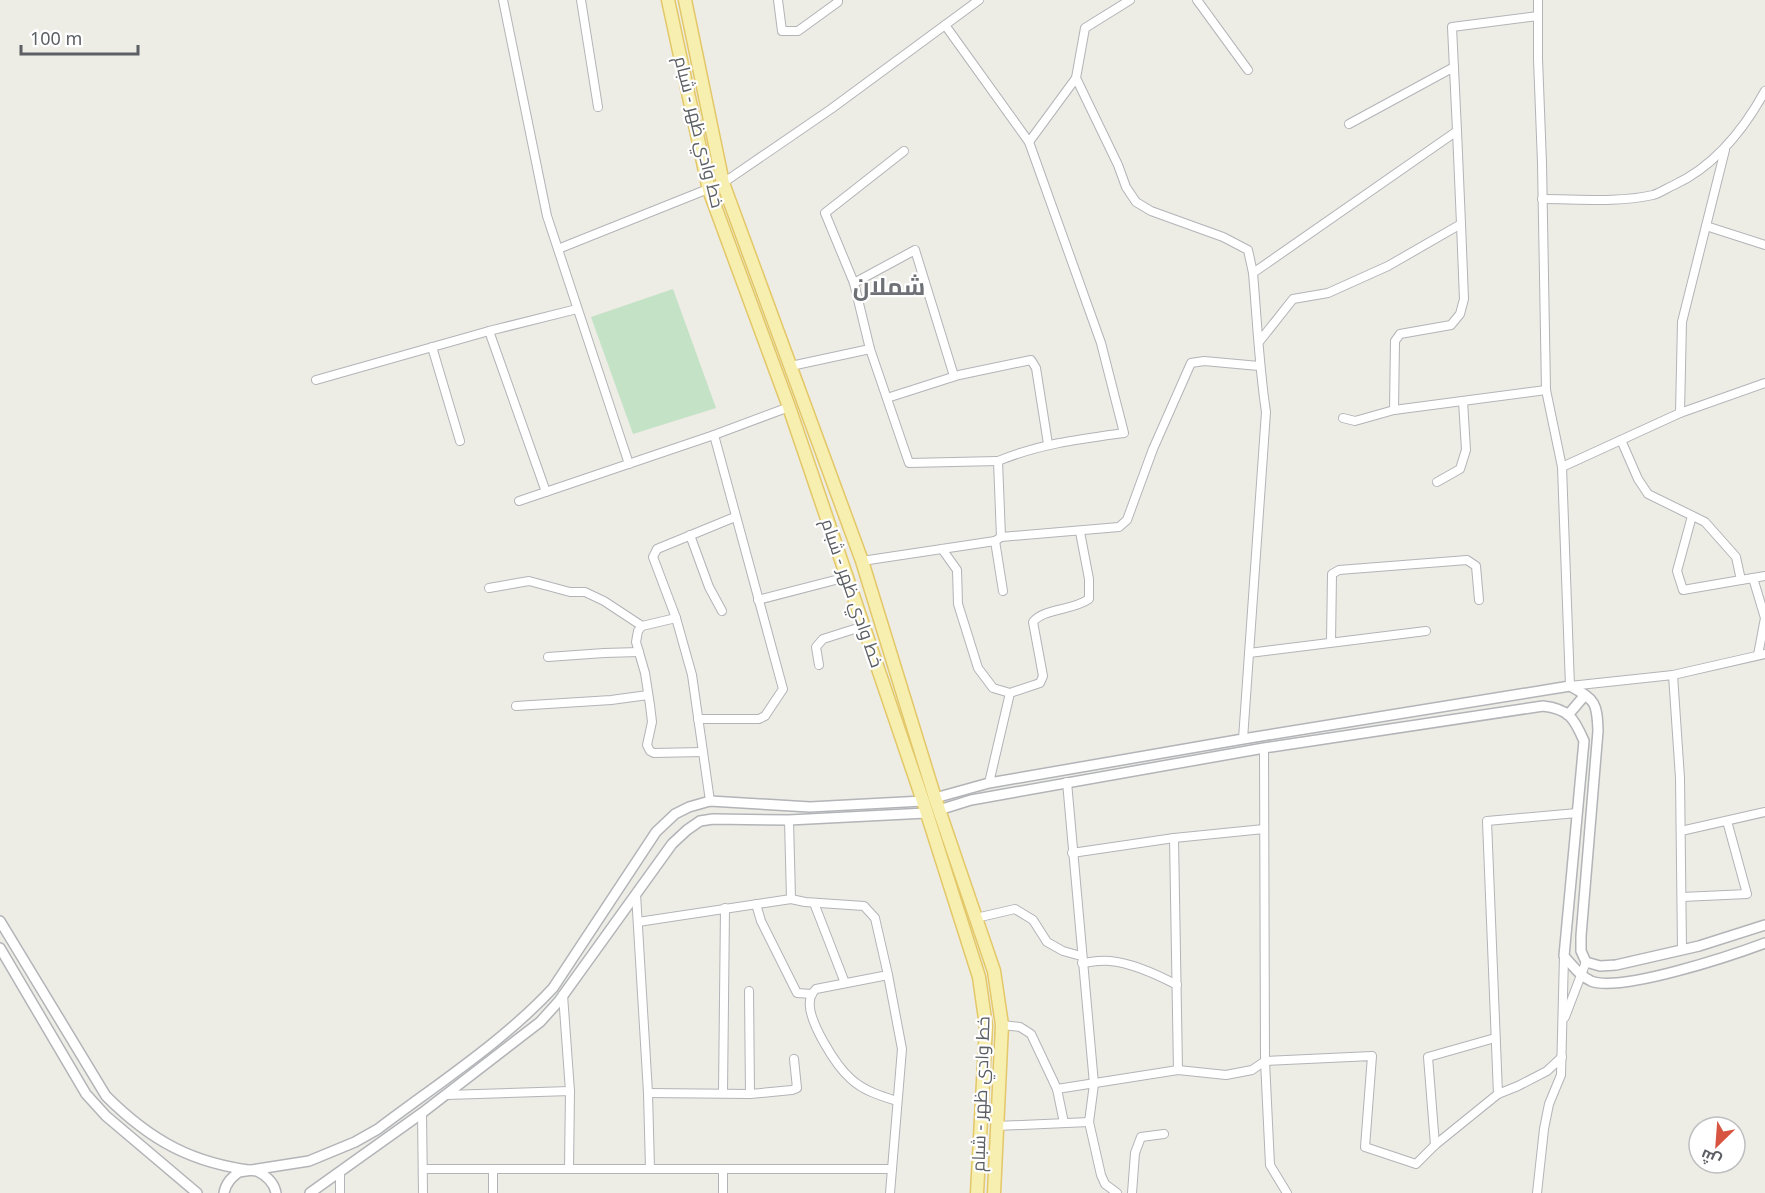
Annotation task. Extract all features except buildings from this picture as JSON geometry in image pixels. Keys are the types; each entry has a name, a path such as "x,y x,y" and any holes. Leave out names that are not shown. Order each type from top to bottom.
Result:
{"main road":[{"name":"خط وادي ظهر - شبام","path":"668,0 709,190 789,407 864,626 931,806 976,918 994,971 1002,1024 994,1193"},
{"name":"خط وادي ظهر - شبام","path":"685,0 723,183 862,561 979,977 986,1026 977,1193"}],"street":[{"path":"503,0 547,216 629,464"},
{"path":"581,0 598,107"},
{"path":"778,0 782,31 798,31 839,1"},
{"path":"558,249 723,183 831,109 979,0"},
{"path":"1029,142 1076,78 1085,28 1130,0"},
{"path":"1197,0 1248,70"},
{"path":"1538,0 1546,390 1562,467 1570,686"},
{"path":"1394,410 1395,341 1400,334 1451,325 1460,314 1464,299 1452,27 1538,16"},
{"path":"904,151 825,213 854,283 870,349 909,463 998,461 1048,444 1124,433 1101,343 1029,142 945,26"},
{"path":"1349,124 1454,67"},
{"path":"1076,78 1119,165 1126,188 1136,202 1151,211 1223,237 1248,250 1259,342 1259,366 1266,412 1243,739"},
{"path":"1542,198 1615,199 1654,195 1686,179 1725,150 1753,112 1765,91"},
{"path":"1252,273 1457,131"},
{"path":"1680,413 1682,322 1725,150"},
{"path":"1259,342 1293,299 1328,293 1388,266 1461,224"},
{"path":"1706,226 1765,245"},
{"path":"854,283 915,250 954,376"},
{"path":"316,380 489,331 578,309"},
{"path":"489,331 546,492"},
{"path":"432,347 460,441"},
{"path":"791,366 870,349"},
{"path":"887,398 954,376 1031,360 1036,368 1048,444"},
{"path":"862,561 998,539 1119,527 1127,520 1191,363 1204,361 1259,366"},
{"path":"1562,467 1680,413 1765,383"},
{"path":"1343,418 1355,421 1394,410 1546,390"},
{"path":"1437,482 1460,470 1466,450 1463,401"},
{"path":"519,501 789,407"},
{"path":"698,719 759,719 765,716 783,689 714,435"},
{"path":"1622,440 1638,479 1648,494 1705,522 1736,557 1741,580"},
{"path":"998,461 998,539 1003,591"},
{"path":"1692,516 1677,571 1683,590 1765,576"},
{"path":"710,801 692,675 676,618 653,557 657,549 735,517"},
{"path":"942,549 957,570 958,604 978,668 993,688 1010,693 1040,683 1043,676 1033,622 1038,616 1080,606 1089,599 1089,579 1080,532"},
{"path":"690,535 709,587 722,611"},
{"path":"1331,642 1332,574 1339,570 1467,560 1476,566 1479,600"},
{"path":"758,600 847,577"},
{"path":"224,1193 231,1178 239,1172 309,1161 355,1142 378,1129 510,1029 534,1009 553,988 656,832 675,814 689,807 710,801 810,807 931,806 989,783 1570,686 1673,675 1762,655 1765,618 1753,578"},
{"path":"489,588 530,581 570,592 585,592 604,601 642,626"},
{"path":"676,618 642,626 638,631 636,642 645,673 652,722 647,745 654,753 703,752"},
{"path":"819,665 816,647 823,639 864,626"},
{"path":"1249,652 1426,631"},
{"path":"548,657 639,652"},
{"path":"1673,675 1681,831 1682,950"},
{"path":"1570,686 1585,695 1598,708 1581,936 1581,951 1586,962 1600,966 1616,965 1682,950 1765,925"},
{"path":"989,783 1010,693"},
{"path":"516,706 610,700 648,694"},
{"path":"1568,715 1585,695"},
{"path":"310,1193 422,1113 540,1022 563,995 672,844 700,821 713,819 789,820 931,806 1264,748 1543,706 1560,708 1576,721 1584,741 1564,956 1561,1075 1549,1104 1537,1193"},
{"path":"1264,748 1265,1061 1270,1165 1287,1193"},
{"path":"1067,782 1094,1084 1089,1122 1101,1175 1105,1184 1117,1193"},
{"path":"1681,831 1765,812"},
{"path":"1498,1094 1487,821 1577,813"},
{"path":"789,820 791,898"},
{"path":"1682,897 1747,894 1727,820"},
{"path":"1072,853 1174,838 1264,829"},
{"path":"1174,838 1178,1070"},
{"path":"636,894 648,1093 650,1169"},
{"path":"638,922 791,898 814,903 864,906 875,918 902,1049 890,1193"},
{"path":"814,903 845,983"},
{"path":"756,904 760,921 797,993 812,994"},
{"path":"723,1093 725,908"},
{"path":"976,918 1015,909 1033,920 1047,942 1063,951 1082,959 1118,962 1177,985"},
{"path":"0,921 106,1096 120,1110 150,1135 171,1148 200,1160 265,1175 271,1180 276,1193"},
{"path":"1564,956 1580,974 1592,982 1615,984 1706,964 1765,943"},
{"path":"0,948 86,1094 106,1116 197,1193"},
{"path":"1561,1034 1567,1010 1586,962"},
{"path":"888,975 816,989 809,1003 818,1030 834,1061 852,1080 874,1095 897,1101"},
{"path":"749,991 750,1094"},
{"path":"563,995 570,1091 569,1169"},
{"path":"1002,1024 1020,1027 1031,1034 1058,1089 1064,1123"},
{"path":"1435,1145 1428,1057 1495,1038"},
{"path":"1058,1089 1178,1070 1226,1075 1252,1070 1265,1061 1372,1056 1365,1147 1416,1164 1435,1145 1498,1094 1546,1071 1562,1057"},
{"path":"648,1093 750,1094 792,1090 796,1088 794,1059"},
{"path":"446,1095 570,1091"},
{"path":"422,1113 423,1193"},
{"path":"997,1126 1089,1122"},
{"path":"1132,1193 1135,1153 1141,1137 1164,1134"},
{"path":"423,1169 892,1169"},
{"path":"493,1169 493,1193"},
{"path":"723,1169 723,1193"},
{"path":"340,1173 340,1193"}],"green space":[{"path":"673,289 716,408 633,434 591,317"}],"district":[{"name":"شملان","path":"889,287"}]}
